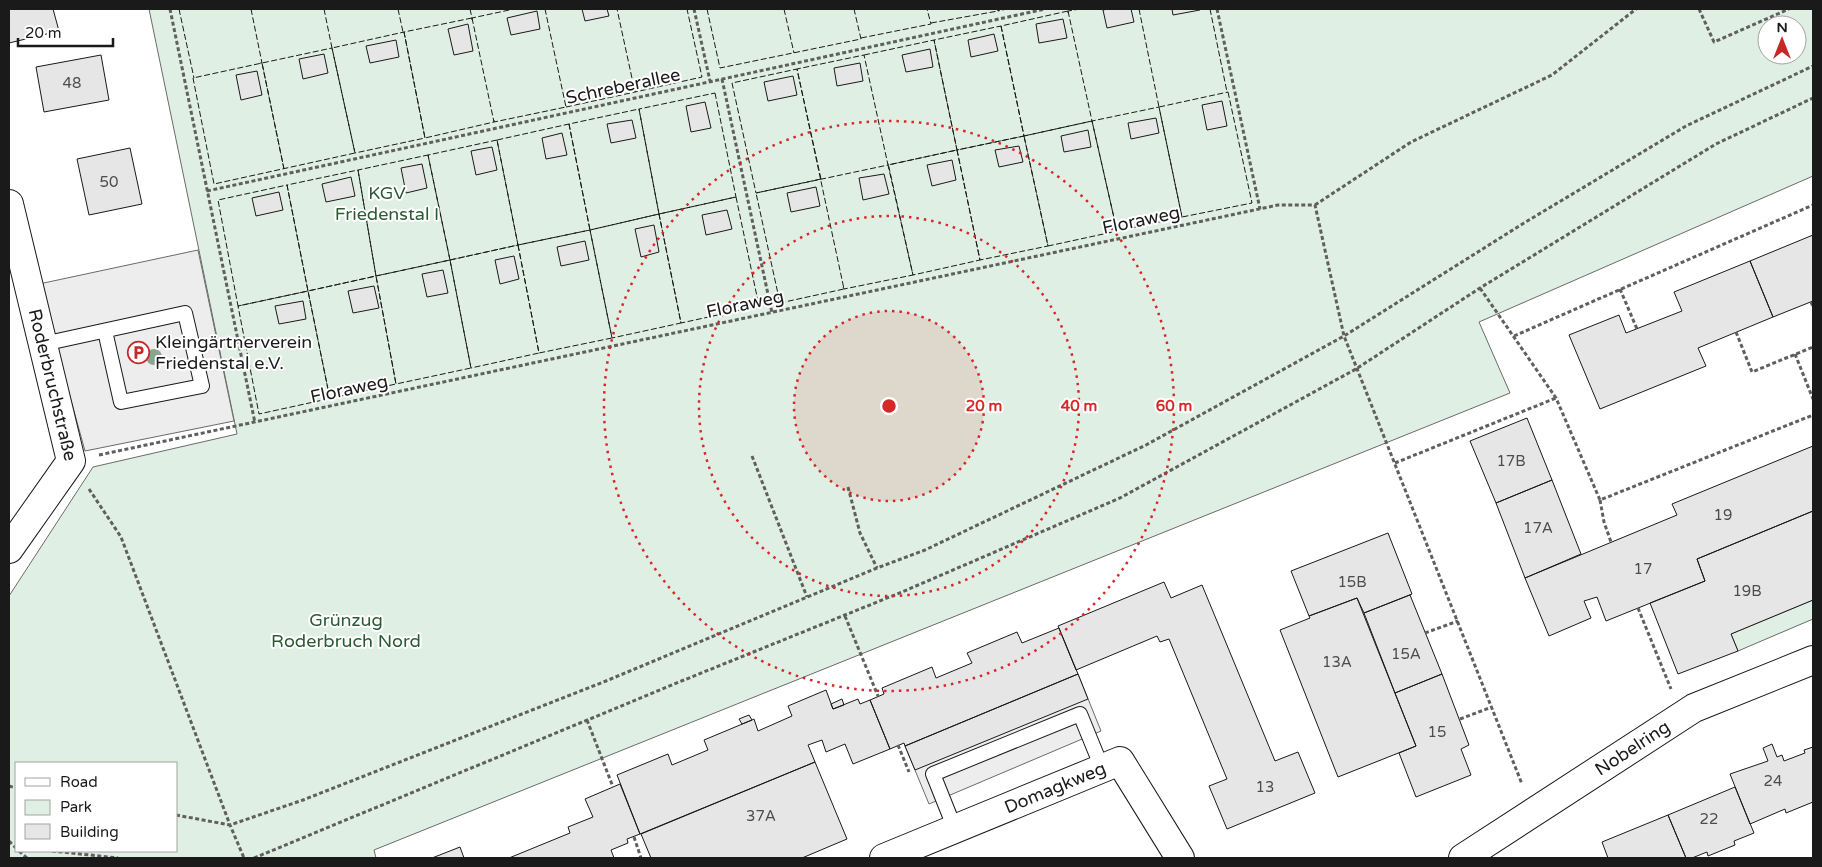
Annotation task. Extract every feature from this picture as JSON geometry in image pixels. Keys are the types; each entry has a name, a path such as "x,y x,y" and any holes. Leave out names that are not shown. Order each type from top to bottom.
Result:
{"street":[{"name":"Roderbruchstraße","path":"9,204 71,461 9,549"},
{"name":"Nobelring","path":"1463,858 1694,708 1813,660"},
{"name":"Domagkweg","path":"884,858 1120,761 1180,858"}],"lane":[{"path":"43,344 185,313 202,386 121,402 106,331"},
{"path":"955,830 932,774 1080,714 1102,768"}],"path":[{"path":"170,9 255,423"},
{"path":"694,9 710,82"},
{"name":"Schreberallee","path":"207,191 1045,9"},
{"path":"1217,9 1260,208"},
{"path":"1534,812 1344,336 1315,205 1412,142 1552,75 1636,9"},
{"path":"1699,9 1714,42 1789,9"},
{"path":"178,815 230,825 302,800 606,681 877,568 926,550 1146,446 1344,336 1524,223 1686,126 1813,66"},
{"path":"722,79 772,313"},
{"path":"254,858 587,720 845,616 1120,498 1356,369 1480,288 1716,144 1813,98"},
{"name":"Floraweg","path":"71,461 1260,208 1278,205 1315,205"},
{"path":"1514,336 1813,205"},
{"path":"1480,288 1556,398 1600,500 1604,522 1611,542"},
{"path":"1620,289 1637,329"},
{"path":"1811,302 1813,306"},
{"path":"1736,332 1752,372 1813,347"},
{"path":"1795,354 1813,399"},
{"path":"1395,463 1556,398"},
{"path":"1600,500 1813,416"},
{"path":"752,456 807,597"},
{"path":"71,461 121,538 244,858"},
{"path":"848,487 860,533 877,568"},
{"path":"1638,608 1657,654"},
{"path":"845,616 878,696"},
{"path":"1425,633 1458,620"},
{"path":"1460,719 1492,707"},
{"path":"587,720 613,787"},
{"path":"634,837 641,858"},
{"path":"61,852 118,858"}],"green space":[{"name":"Grünzug Roderbruch Nord","path":"149,9 1813,9 1813,176 1479,322 1510,393 374,850 376,858 9,858 9,596 93,467 237,434"},
{"path":"1813,600 1813,619 1738,651 1731,634"}],"shaded area":[{"name":"Kleingärtnerverein Friedenstal e.V.","path":"198,250 234,421 85,451 39,284"},
{"path":"1078,674 1101,731 929,804 905,746"}],"building":[{"path":"9,9 53,9 59,31 9,43"},
{"path":"582,9 607,9 609,16 585,21"},
{"path":"1131,9 1134,22 1107,28 1103,10"},
{"path":"1172,9 1200,9 1200,10 1173,15"},
{"path":"537,11 540,29 511,35 507,18"},
{"path":"1063,19 1067,38 1039,43 1036,24"},
{"path":"468,24 473,51 454,55 448,29"},
{"path":"994,34 998,51 971,57 968,40"},
{"path":"396,40 399,57 370,63 366,46"},
{"path":"930,49 933,67 906,72 902,55"},
{"path":"324,54 328,73 303,79 299,59"},
{"path":"101,55 109,100 44,112 36,67"},
{"path":"860,63 863,81 837,86 834,68"},
{"path":"257,71 262,95 241,100 236,75"},
{"path":"793,76 797,95 768,101 764,82"},
{"path":"1222,101 1227,126 1207,130 1202,105"},
{"path":"705,102 711,128 691,132 686,106"},
{"path":"1156,118 1159,133 1131,139 1128,123"},
{"path":"632,120 636,138 611,143 607,124"},
{"path":"1088,130 1091,147 1064,152 1061,136"},
{"path":"562,133 567,155 546,159 542,138"},
{"path":"1019,146 1023,162 999,167 995,150"},
{"path":"492,147 497,170 476,175 471,151"},
{"path":"130,148 142,204 89,215 77,159"},
{"path":"952,160 956,180 932,186 927,165"},
{"path":"422,164 427,188 406,193 401,168"},
{"path":"884,174 889,194 863,200 859,178"},
{"path":"351,177 355,196 326,202 322,184"},
{"path":"816,187 820,206 791,212 787,193"},
{"path":"279,192 283,210 256,216 252,198"},
{"path":"727,210 732,229 706,235 702,215"},
{"path":"654,225 659,252 641,257 635,229"},
{"path":"1813,235 1813,301 1773,317 1750,261"},
{"path":"585,241 589,260 561,266 557,247"},
{"path":"514,256 519,279 500,284 495,260"},
{"path":"1750,261 1773,317 1698,348 1706,366 1600,409 1569,335 1619,315 1626,333 1682,311 1674,292"},
{"path":"443,270 448,293 427,297 422,274"},
{"path":"374,286 379,308 353,313 348,291"},
{"path":"303,301 306,319 279,324 275,306"},
{"path":"1527,418 1552,480 1496,503 1470,441"},
{"path":"1813,446 1813,511 1697,559 1705,581 1606,621 1597,597 1584,601 1591,618 1549,636 1525,578 1677,515 1672,504"},
{"path":"1552,480 1581,554 1525,578 1496,503"},
{"path":"1813,511 1813,600 1731,634 1738,651 1678,674 1650,603 1705,581 1697,559"},
{"path":"1388,533 1412,594 1364,613 1357,598 1309,616 1291,571"},
{"path":"1164,582 1171,598 1202,585 1275,761 1298,752 1315,793 1227,829 1209,786 1227,779 1169,639 1160,642 1157,636 1076,670 1058,626"},
{"path":"1410,595 1442,674 1395,693 1364,613"},
{"path":"1357,598 1416,746 1338,777 1280,630 1310,618 1309,616"},
{"path":"1059,628 1078,674 905,746 904,743 890,749 870,700 884,694 882,688 932,667 936,678 972,663 967,653 1017,632 1022,643"},
{"path":"1078,674 1088,699 915,770 905,746"},
{"path":"1442,674 1469,745 1461,749 1471,775 1416,797 1399,753 1416,746 1395,693"},
{"path":"826,690 833,709 858,699 860,704 870,700 890,749 853,764 845,744 826,752 822,740 808,745 815,762 640,834 617,775 668,754 672,765 708,750 704,740 754,719 758,731 792,716 788,706"},
{"path":"842,699 844,705 833,709 831,704"},
{"path":"749,715 752,720 742,724 739,719"},
{"path":"1772,744 1777,757 1782,755 1784,761 1805,753 1804,750 1813,747 1813,802 1786,813 1785,809 1750,824 1730,774 1768,761 1763,748"},
{"path":"815,762 847,839 802,858 651,858 641,834"},
{"path":"620,784 640,834 627,839 628,843 611,850 614,858 509,858 570,833 568,827 593,817 585,799"},
{"path":"1735,787 1754,833 1734,841 1735,845 1708,856 1707,852 1692,858 1686,858 1668,815"},
{"path":"1668,815 1686,858 1608,858 1602,842"},
{"path":"460,847 464,858 432,858"}],"fence":[{"path":"179,9 194,78"},
{"path":"251,9 262,63 260,63"},
{"path":"324,9 332,48 330,48"},
{"path":"398,9 403,32"},
{"path":"470,9 472,18"},
{"path":"472,20 472,18 514,9"},
{"path":"494,120 494,122 566,107 545,9"},
{"path":"566,107 635,92 617,9"},
{"path":"635,89 635,92 702,77 687,9"},
{"path":"707,9 720,68 861,39 854,9"},
{"path":"784,9 794,53"},
{"path":"861,38 931,24 927,9"},
{"path":"931,23 998,11 998,9 998,11 1007,9"},
{"path":"1068,13 1068,11 1080,9"},
{"path":"1139,9 1159,107 1157,107"},
{"path":"1210,9 1227,92"},
{"path":"1068,11 1092,121 1024,136 1001,26 1068,11"},
{"path":"472,18 494,122 425,138 404,32 472,18"},
{"path":"1001,26 1024,136 957,150 934,40 1001,26"},
{"path":"404,32 425,138 355,153 332,48 404,32"},
{"path":"864,55 934,40 957,150 888,165"},
{"path":"284,169 262,63 193,78 214,184 355,153 332,48 262,63 284,169"},
{"path":"821,179 756,193 780,303 844,289 797,69 732,83 756,193 888,165 864,55 797,69 821,179"},
{"path":"1228,92 1252,203 1182,217 1159,107 1228,92"},
{"path":"715,93 736,197 659,214 639,109 715,93"},
{"path":"1117,231 1092,121 1024,136 1048,246 1182,217 1159,107 1092,121 1117,231"},
{"path":"639,109 659,214 590,230 569,124 639,109"},
{"path":"569,124 590,230 518,245 497,140 569,124"},
{"path":"1024,136 1048,246 980,260 957,150 1024,136"},
{"path":"497,140 518,245 450,260 428,155 497,140"},
{"path":"957,150 980,260 913,275 888,165 957,150"},
{"path":"428,155 450,260 376,276 358,170 428,155"},
{"path":"843,287 844,289 913,275 888,163"},
{"path":"358,170 376,276 308,291 287,185 358,170"},
{"path":"287,185 308,291 238,306 218,200 287,185"},
{"path":"736,197 759,306 681,323 659,214 736,197"},
{"path":"659,214 681,323 612,338 590,230 659,214"},
{"path":"590,230 612,338 539,353 518,245 590,230"},
{"path":"518,245 539,353 471,368 450,260 518,245"},
{"path":"450,260 471,368 396,384 376,276 450,260"},
{"path":"330,399 308,291 238,306 259,414 396,384 376,276 308,291 330,399"}],"place":[{"name":"Kleingärtnerverein Friedenstal e.V.","path":"139,352"}],"park label":[{"name":"KGV Friedenstal I","path":"387,203"}]}
